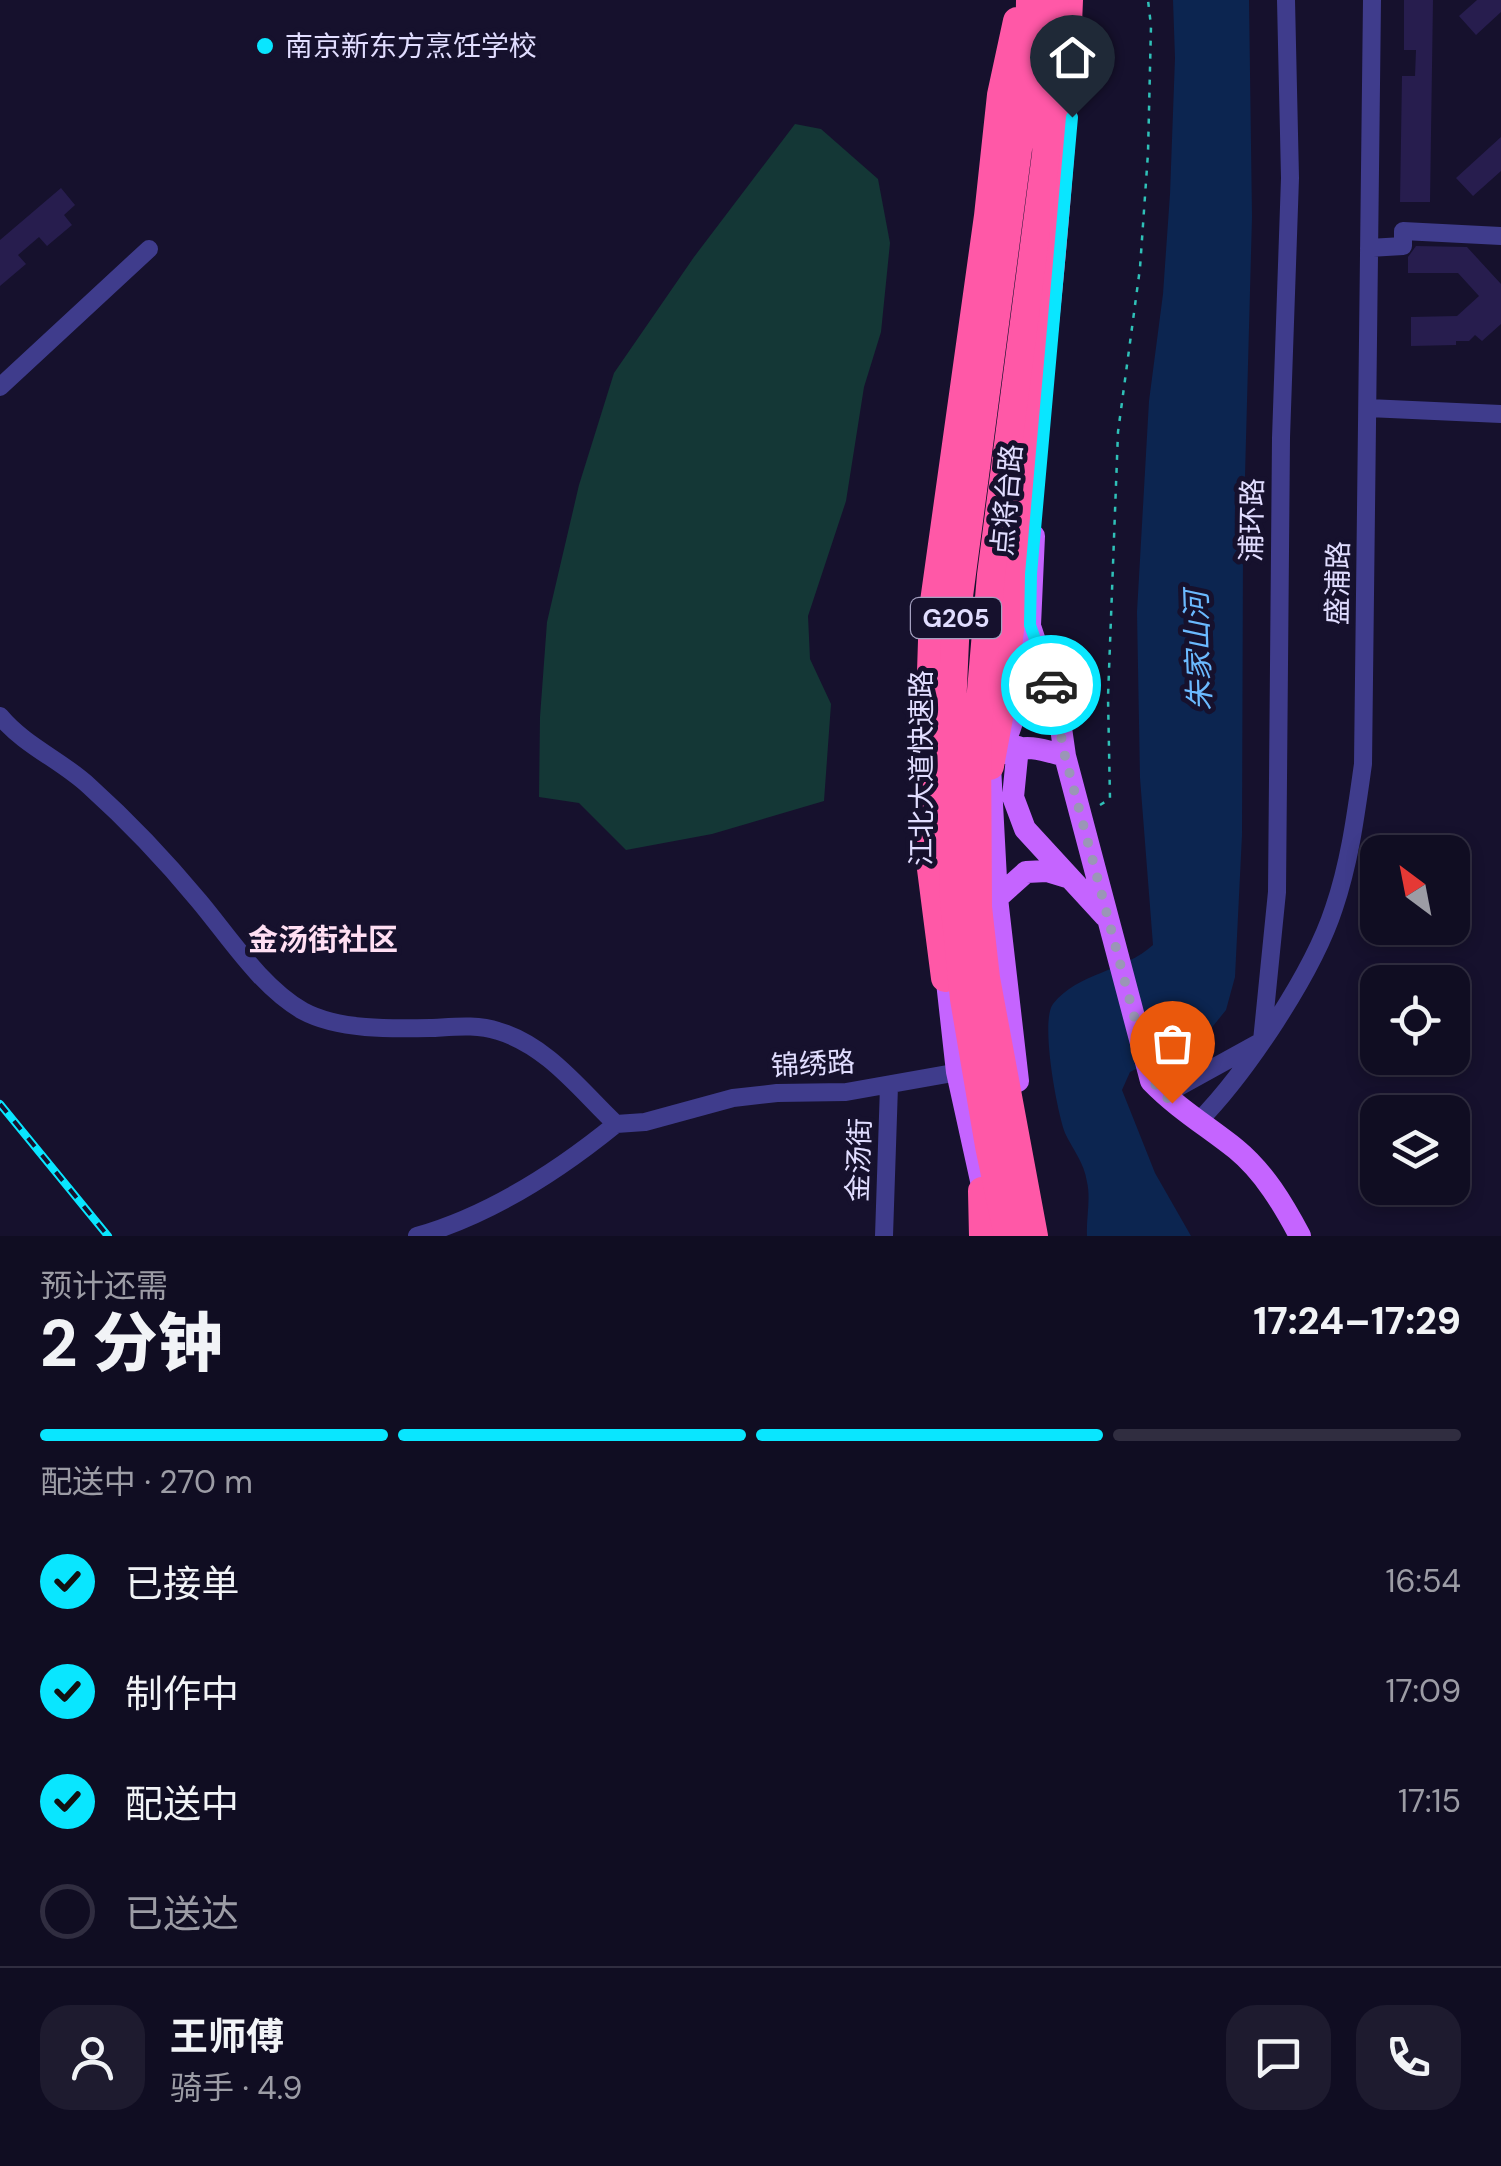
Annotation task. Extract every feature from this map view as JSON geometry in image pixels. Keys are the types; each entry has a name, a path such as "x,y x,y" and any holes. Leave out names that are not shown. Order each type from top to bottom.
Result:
{"highway":[{"path":"945,978 926,830 933,609 988,216 1000,95 1022,0"},
{"name":"江北大道快速路","path":"1008,1236 988,1146 960,959 954,900 951,731 956,619 1029,66 1022,0"},
{"name":"江北大道快速路","path":"1034,1236 1008,1104 980,924 977,737 991,575 1046,154 1055,0"},
{"path":"990,766 1001,707 1049,296 1065,113 1069,0"},
{"path":"982,1191 982,1236"}],"main road":[{"name":"点将台路","path":"982,1191 957,1072 945,978 940,821 945,634 1012,118 1022,0"},
{"name":"点将台路","path":"1047,1236 1015,1062 997,898 990,766 1020,700 1030,625 1031,574 1080,0"},
{"path":"1030,625 1056,701 1065,756 1158,1088 1260,1172 1300,1236"},
{"path":"990,766 1018,747 1040,748 1065,756"},
{"path":"1018,747 1012,797 1025,829 1111,922"},
{"path":"997,898 1026,872 1047,871 1070,878"},
{"path":"982,1191 994,1236"}],"street":[{"name":"浦环路","path":"1262,1040 1278,874 1281,438 1290,178 1286,0"},
{"name":"盛浦路","path":"1198,1122 1216,1104 1262,1040 1304,972 1334,911 1352,841 1363,764 1372,0"},
{"path":"1370,248 1403,246 1403,231 1501,236"},
{"path":"0,387 149,250"},
{"path":"1368,408 1501,414"},
{"path":"0,716 50,759 84,781 149,842 242,954 275,989 304,1012 334,1022 498,1030 543,1052 616,1124 580,1154 512,1198 417,1236"},
{"path":"1158,1088 1262,1040"},
{"name":"锦绣路","path":"616,1124 645,1122 733,1098 846,1092 1015,1062"},
{"name":"金汤街","path":"884,1236 889,1086"}],"path":[{"path":"1082,816 1110,799 1108,697 1118,432 1142,249 1150,64 1148,0"}],"green space":[{"path":"795,124 821,129 878,179 890,243 881,332 864,387 846,501 808,616 810,659 831,704 824,801 712,834 626,850 579,803 539,797 547,622 579,485 614,373 694,257"}],"water":[{"name":"朱家山河","path":"1173,0 1249,0 1252,217 1243,550 1242,835 1235,977 1226,1010 1209,1031 1130,1072 1122,1090 1155,1173 1191,1236 1087,1236 1087,1182 1062,1122 1048,1028 1053,1004 1063,994 1153,945 1140,778 1137,612 1149,401 1163,294 1170,194"}],"building":[{"path":"1404,0 1433,0 1430,202 1400,202 1402,76 1415,76 1416,50 1404,50"},
{"path":"1477,0 1501,0 1501,12 1476,35 1459,16"},
{"path":"1501,137 1501,171 1473,196 1456,178"},
{"path":"61,188 75,205 64,215 72,225 47,246 39,237 18,255 26,264 0,286 0,240"},
{"path":"1416,246 1467,247 1501,284 1501,324 1482,341 1475,335 1469,341 1456,341 1456,345 1411,346 1411,317 1457,316 1479,296 1458,273 1408,273 1408,257"}],"railway":[{"path":"0,1104 108,1236"}],"way so far":[{"path":"1051,685 1065,756 1151,1080 1172,1103"}],"place":[{"name":"南京新东方烹饪学校","path":"265,46"}],"district":[{"name":"金汤街社区","path":"323,939"}],"route":[{"path":"1051,685 1030,625 1031,574 1072,117"}]}
